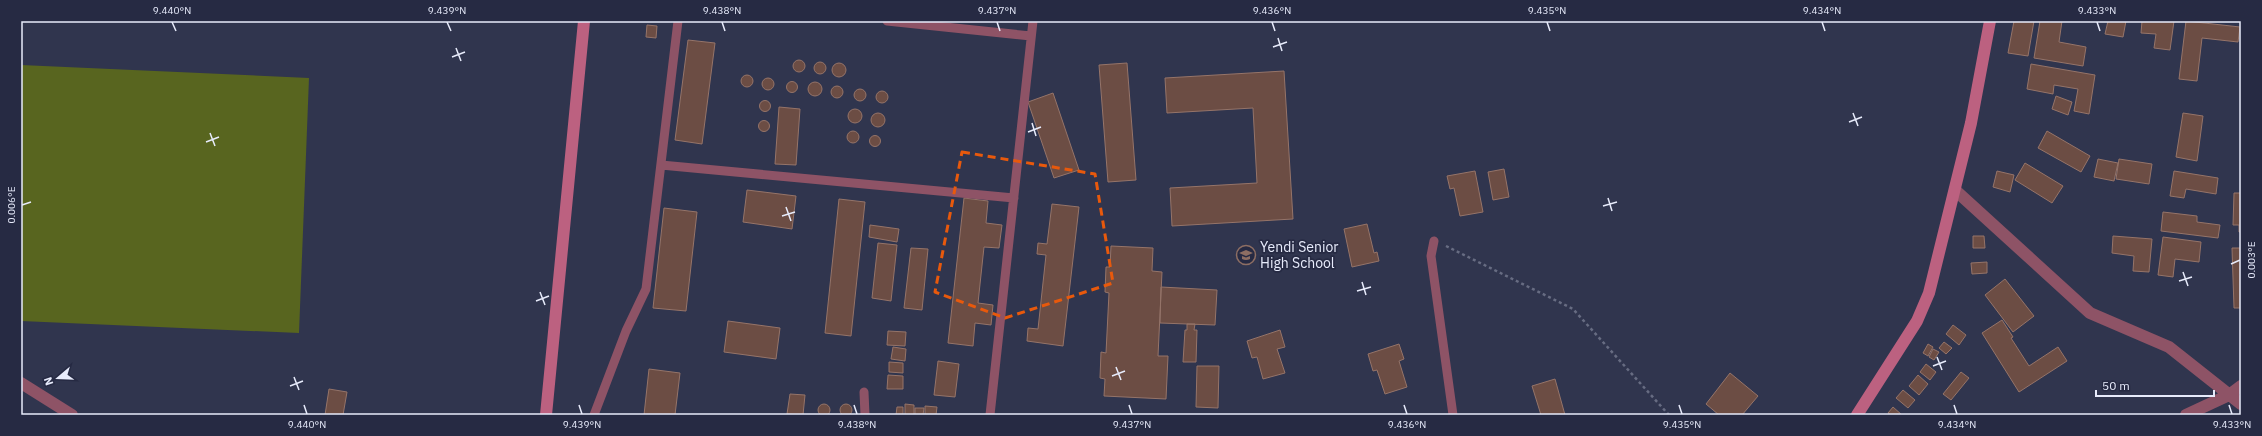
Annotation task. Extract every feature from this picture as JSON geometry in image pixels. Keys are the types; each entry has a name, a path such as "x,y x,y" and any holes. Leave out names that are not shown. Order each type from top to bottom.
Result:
{"street":[{"path":"546,415 584,21"},
{"path":"1857,415 1913,327 1926,300 1971,123 1990,21"},
{"path":"1955,190 2090,313 2169,347 2241,404"},
{"path":"21,383 72,415"},
{"path":"2186,415 2230,395 2241,386"}],"lane":[{"path":"594,415 626,331 646,289 678,21"},
{"path":"887,21 1031,36"},
{"path":"990,415 1033,21"},
{"path":"662,165 1014,198"},
{"path":"1434,241 1431,256 1453,415"},
{"path":"864,392 865,415"}],"path":[{"path":"1434,241 1573,309 1669,415"}],"highlighted area":[{"path":"962,152 1095,174 1113,283 1005,318 935,292"}],"green space":[{"path":"21,65 309,78 299,333 21,321"}],"building":[{"path":"2014,21 2034,21 2028,56 2008,53"},
{"path":"2040,21 2062,21 2059,42 2086,47 2083,66 2034,58"},
{"path":"2108,21 2126,21 2123,37 2105,34"},
{"path":"2142,21 2174,21 2170,50 2154,48 2156,34 2141,33"},
{"path":"2186,21 2240,27 2238,42 2202,38 2197,81 2179,79"},
{"path":"647,25 657,26 656,38 646,37"},
{"path":"688,40 715,43 702,144 675,140"},
{"path":"797,60 801,60 805,66 801,72 797,72 793,68 793,64"},
{"path":"822,62 825,63 825,73 818,74 815,73 814,66 815,63"},
{"path":"839,63 844,65 846,70 844,75 839,77 834,75 832,70 834,65"},
{"path":"1127,63 1136,180 1108,182 1099,65"},
{"path":"2031,64 2095,75 2089,114 2074,111 2078,89 2054,85 2053,94 2027,89"},
{"path":"1284,71 1293,219 1172,226 1170,188 1257,183 1253,108 1167,113 1165,78"},
{"path":"745,75 749,75 753,81 749,87 745,87 741,83 741,79"},
{"path":"766,78 770,78 774,84 770,90 766,90 762,86 762,82"},
{"path":"792,81 796,83 798,87 796,91 792,93 788,91 786,87 788,83"},
{"path":"815,82 820,84 822,89 820,94 815,96 810,94 808,89 810,84"},
{"path":"835,86 839,86 843,92 839,98 835,98 831,94 831,90"},
{"path":"858,89 862,89 866,95 862,101 858,101 854,97 854,93"},
{"path":"880,91 884,91 888,97 884,103 880,103 876,99 876,95"},
{"path":"1053,93 1079,170 1054,178 1028,102"},
{"path":"2056,96 2072,102 2068,115 2052,109"},
{"path":"765,100 769,102 771,106 769,110 765,112 761,110 759,106 761,102"},
{"path":"779,107 800,109 796,165 775,164"},
{"path":"855,109 860,111 862,116 860,121 855,123 850,121 848,116 850,111"},
{"path":"878,113 883,115 885,120 883,125 878,127 873,125 871,120 873,115"},
{"path":"2183,113 2203,116 2197,161 2176,157"},
{"path":"762,121 766,121 768,122 768,130 762,131 759,128 759,124"},
{"path":"853,131 857,133 859,137 857,141 853,143 849,141 847,137 849,133"},
{"path":"2047,131 2090,156 2081,172 2038,148"},
{"path":"875,135 879,137 881,141 879,145 875,147 871,145 869,141 871,137"},
{"path":"2098,159 2118,163 2114,181 2094,177"},
{"path":"2119,159 2152,164 2149,184 2116,179"},
{"path":"2025,163 2063,186 2052,203 2015,180"},
{"path":"1504,169 1509,197 1493,200 1488,172"},
{"path":"1475,171 1483,212 1460,216 1454,188 1450,189 1447,176"},
{"path":"1997,171 2014,175 2010,192 1993,187"},
{"path":"2174,171 2218,178 2216,194 2186,189 2184,198 2170,196"},
{"path":"747,190 796,196 792,229 743,222"},
{"path":"2234,193 2241,193 2241,232 2239,232 2239,225 2233,225"},
{"path":"964,198 988,201 986,223 1002,225 999,248 984,247 978,303 993,305 991,325 975,323 973,346 948,343"},
{"path":"839,199 865,202 851,336 825,333"},
{"path":"1052,204 1079,207 1063,346 1027,341 1028,328 1038,329 1046,255 1037,254 1038,243 1047,244"},
{"path":"664,208 697,212 686,311 653,308"},
{"path":"2163,212 2197,216 2197,222 2220,225 2218,238 2161,231"},
{"path":"1367,224 1374,253 1377,252 1379,261 1352,267 1344,229"},
{"path":"870,225 899,229 897,242 869,237"},
{"path":"1973,236 1984,236 1985,248 1973,248"},
{"path":"2113,236 2152,239 2149,272 2133,271 2134,256 2112,253"},
{"path":"2163,237 2201,242 2199,262 2175,259 2173,277 2158,275"},
{"path":"878,243 897,245 891,301 872,298"},
{"path":"1111,246 1153,248 1152,271 1162,272 1158,356 1168,356 1166,399 1104,396 1105,379 1100,378 1101,352 1106,353 1109,293 1105,292 1106,267 1110,267"},
{"path":"911,248 928,249 922,310 904,308"},
{"path":"2232,248 2241,248 2241,308 2234,308"},
{"path":"1987,262 1987,273 1972,274 1971,263"},
{"path":"2005,279 2034,316 2013,332 1985,295"},
{"path":"1161,287 1217,290 1215,325 1160,323"},
{"path":"2002,320 2013,337 2011,338 2029,366 2058,347 2067,361 2019,392 1982,333"},
{"path":"728,321 780,328 776,359 724,352"},
{"path":"1187,324 1195,324 1194,330 1197,330 1196,362 1183,362 1185,330 1187,330"},
{"path":"1953,325 1966,335 1959,345 1946,334"},
{"path":"1280,330 1285,347 1277,349 1285,373 1263,379 1257,357 1252,358 1247,341"},
{"path":"888,331 906,332 905,346 887,345"},
{"path":"1944,342 1952,348 1946,354 1939,348"},
{"path":"1399,344 1404,359 1399,361 1407,387 1385,394 1377,370 1373,371 1368,354"},
{"path":"1928,344 1933,347 1928,356 1923,353"},
{"path":"893,347 906,349 905,361 891,359"},
{"path":"1933,349 1939,352 1934,360 1929,357"},
{"path":"938,361 959,364 955,397 934,395"},
{"path":"889,362 903,363 903,373 889,372"},
{"path":"1926,364 1936,372 1930,380 1920,372"},
{"path":"1197,366 1219,366 1218,408 1196,407"},
{"path":"649,369 680,373 675,415 644,415"},
{"path":"1961,372 1969,378 1951,400 1943,394"},
{"path":"1730,373 1758,396 1742,415 1719,415 1706,404"},
{"path":"888,375 903,376 903,389 887,389"},
{"path":"1918,375 1928,384 1919,395 1909,386"},
{"path":"1555,379 1565,415 1541,415 1532,386"},
{"path":"329,389 347,392 343,415 325,415"},
{"path":"1903,390 1915,400 1908,408 1896,398"},
{"path":"790,394 805,395 803,415 787,414"},
{"path":"822,404 826,404 830,410 826,416 822,416 818,412 818,408"},
{"path":"844,404 848,404 852,410 848,416 844,416 840,412 840,408"},
{"path":"905,404 914,405 914,415 905,415"},
{"path":"925,406 937,407 936,415 925,415"},
{"path":"897,407 903,407 903,415 896,415"},
{"path":"1893,407 1902,415 1891,415 1888,413"},
{"path":"915,408 924,408 923,415 915,415"}],"place":[{"name":"Yendi Senior High School","path":"1246,255"}]}
